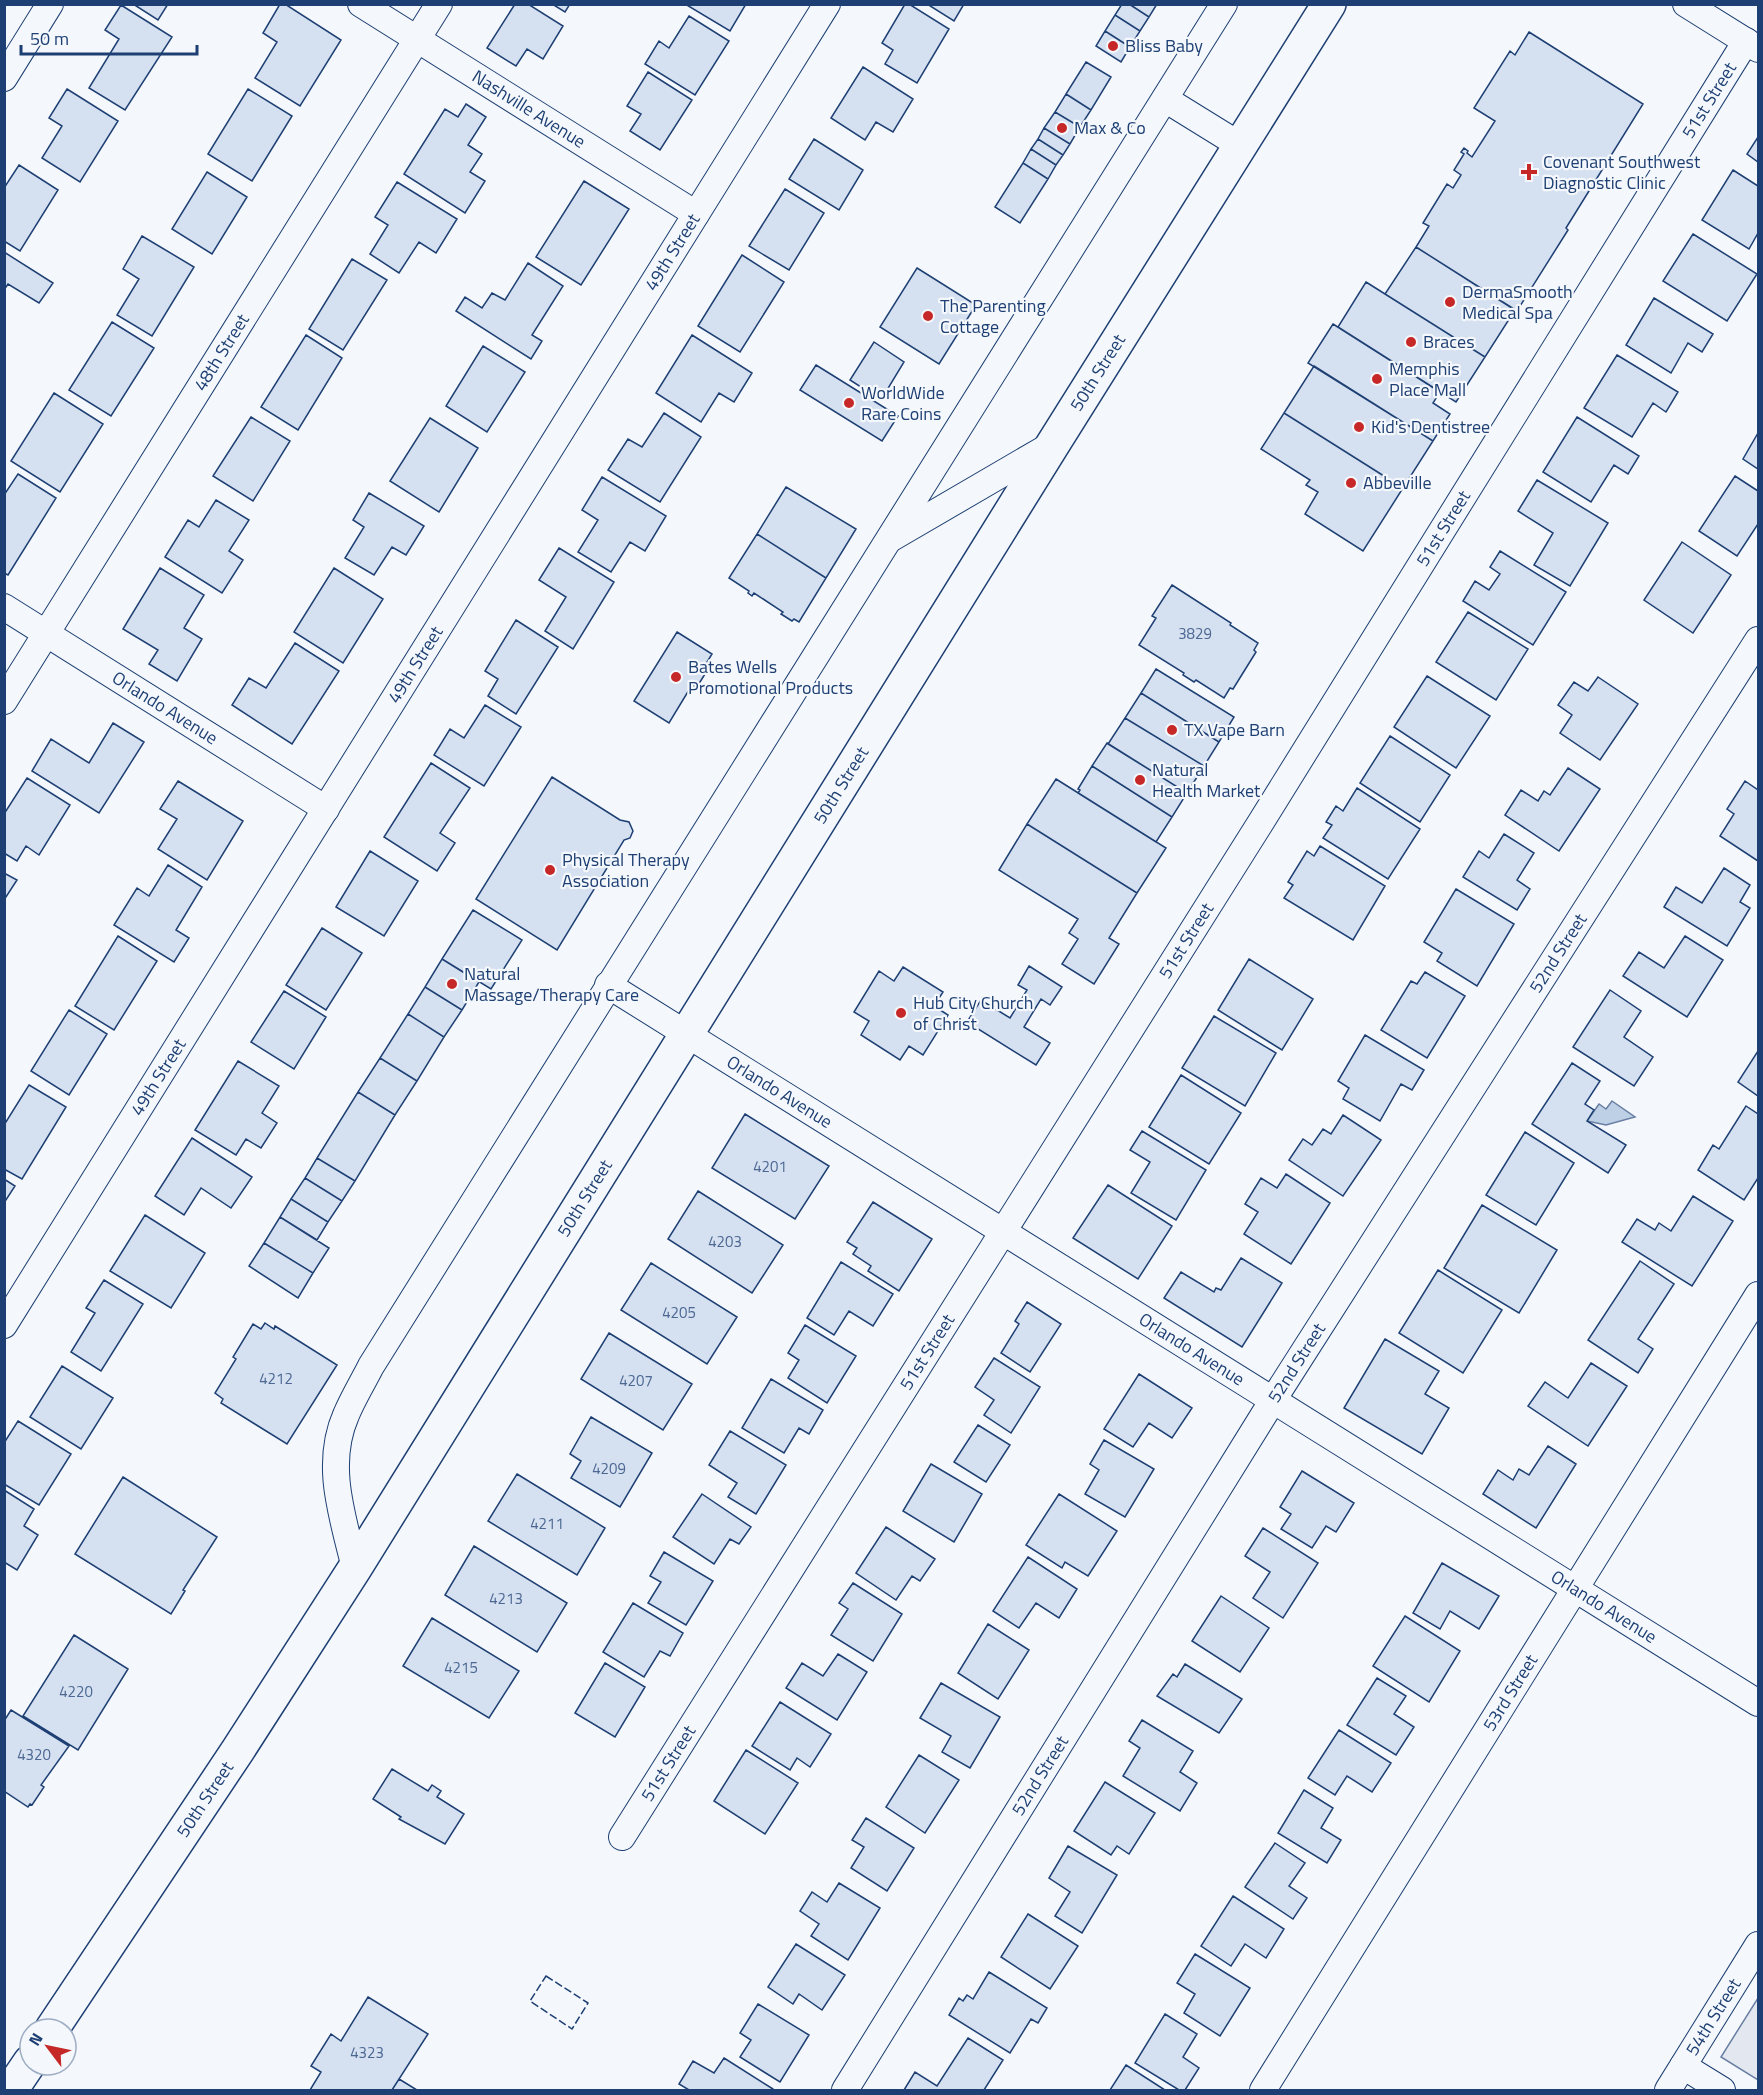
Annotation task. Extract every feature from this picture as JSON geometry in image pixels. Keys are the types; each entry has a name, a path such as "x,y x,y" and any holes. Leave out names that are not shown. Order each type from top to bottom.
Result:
{"main road":[{"name":"50th Street","path":"60,2017 238,1750 355,1568 1329,4"},
{"path":"11,2091 20,2077"}],"street":[{"path":"4,78 50,4"},
{"name":"Nashville Avenue","path":"361,4 696,214"},
{"name":"48th Street","path":"4,701 439,4"},
{"name":"49th Street","path":"7,1316 326,810 827,4"},
{"path":"355,1568 336,1487 336,1452 345,1416 371,1366 1224,4"},
{"path":"1686,4 1752,45"},
{"name":"51st Street","path":"622,1837 1752,45"},
{"path":"1165,99 1241,146"},
{"path":"886,541 1053,444"},
{"name":"Orlando Avenue","path":"4,608 326,810"},
{"name":"52nd Street","path":"845,2091 1273,1400 1758,640"},
{"name":"Orlando Avenue","path":"608,986 1758,1703"},
{"name":"53rd Street","path":"1263,2091 1758,1295"},
{"name":"54th Street","path":"1668,2091 1758,1945"},
{"path":"1683,2066 1722,2091"}],"shaded area":[{"path":"1758,1998 1758,2080 1721,2057"}],"water":[{"path":"1612,1101 1635,1117 1606,1125 1587,1121 1599,1104 1606,1109"}],"building":[{"path":"133,4 168,4 158,20"},
{"path":"280,4 285,4 341,40 300,106 255,78 277,42 263,33"},
{"path":"515,4 528,4 563,26 543,59 527,49 516,66 487,48"},
{"path":"552,4 570,4 565,12"},
{"path":"685,4 746,4 730,31"},
{"path":"905,4 909,4 949,29 917,83 885,64 893,50 882,43"},
{"path":"927,4 964,4 954,21"},
{"path":"1122,4 1129,4 1149,17 1140,31 1115,15"},
{"path":"1129,4 1157,4 1149,17"},
{"path":"121,5 172,37 125,110 89,88 119,39 105,30"},
{"path":"1115,15 1140,31 1130,47 1105,31"},
{"path":"689,16 729,41 695,95 645,64 659,41 669,48"},
{"name":"Bliss Baby","path":"1105,31 1130,47 1121,62 1096,46"},
{"name":"Covenant Southwest Diagnostic Clinic","path":"1529,32 1643,104 1517,311 1416,247 1429,226 1423,223 1447,184 1453,188 1461,175 1454,170 1464,154 1461,152 1464,148 1472,157 1495,121 1474,108 1510,51 1515,55"},
{"path":"1086,62 1111,77 1091,110 1066,94"},
{"path":"863,67 913,99 893,132 876,122 865,140 831,118"},
{"path":"648,72 692,100 660,150 630,131 641,114 627,106"},
{"path":"67,89 118,121 80,182 42,158 62,126 49,118"},
{"path":"248,89 292,116 252,181 208,154"},
{"path":"1066,94 1091,110 1080,127 1055,112"},
{"path":"466,104 486,117 468,145 482,154 470,172 485,181 465,213 404,174 445,109 458,117"},
{"name":"Max & Co","path":"1055,112 1080,127 1070,144 1044,128"},
{"path":"1044,128 1070,144 1063,155 1038,139"},
{"path":"1758,137 1758,162 1747,154"},
{"path":"814,139 863,170 839,210 789,179"},
{"path":"1038,139 1063,155 1056,165 1031,149"},
{"path":"1031,149 1056,165 1048,179 1023,163"},
{"path":"1023,163 1048,179 1020,223 995,207"},
{"path":"19,165 58,190 20,251 4,241 4,188"},
{"path":"1733,170 1758,186 1758,233 1749,249 1702,220"},
{"path":"207,172 247,197 212,254 172,229"},
{"path":"584,181 629,209 581,285 536,257"},
{"path":"397,182 457,219 436,253 419,242 399,273 370,254 388,225 375,217"},
{"path":"785,189 824,213 789,270 749,246"},
{"path":"1693,234 1757,274 1727,321 1663,281"},
{"path":"142,236 194,267 152,336 117,315 139,279 123,269"},
{"name":"DermaSmooth Medical Spa","path":"1416,247 1515,310 1485,357 1385,294"},
{"path":"4,252 53,283 39,303 8,284 4,290"},
{"path":"742,255 784,282 740,352 698,326"},
{"path":"352,259 387,280 343,350 309,329"},
{"path":"528,263 563,286 532,335 542,341 531,359 456,311 465,297 482,308 492,293 505,300"},
{"name":"The Parenting Cottage","path":"917,268 976,305 939,364 880,327"},
{"name":"Braces","path":"1366,282 1485,357 1456,402 1338,327"},
{"path":"1654,298 1713,334 1702,352 1688,343 1671,373 1626,345"},
{"path":"112,322 154,348 111,416 69,390"},
{"name":"Memphis Place Mall","path":"1333,324 1440,392 1433,403 1450,414 1433,441 1308,363"},
{"path":"306,335 342,358 298,430 261,407"},
{"path":"692,335 752,373 734,402 719,393 701,422 656,393"},
{"path":"874,342 904,362 881,400 850,380"},
{"path":"483,346 525,372 487,432 446,406"},
{"path":"1617,355 1678,392 1666,412 1653,403 1632,437 1584,408"},
{"name":"WorldWide Rare Coins","path":"816,365 898,416 882,441 800,390"},
{"name":"Kid's Dentistree","path":"1314,366 1433,441 1403,488 1284,413"},
{"path":"54,393 103,424 60,492 11,461"},
{"path":"664,413 701,437 660,502 608,470 628,439 642,447"},
{"name":"Abbeville","path":"1284,413 1403,488 1363,551 1305,514 1318,492 1306,485 1310,480 1261,449"},
{"path":"251,417 290,441 253,501 213,476"},
{"path":"1577,417 1639,456 1628,474 1614,465 1591,502 1543,472"},
{"path":"430,418 478,448 439,512 390,481"},
{"path":"1758,433 1758,469 1743,459"},
{"path":"18,474 56,498 8,575 4,573 4,495"},
{"path":"1735,476 1758,491 1758,524 1737,556 1699,531"},
{"path":"602,477 666,516 645,551 630,542 611,572 578,552 598,520 582,510"},
{"path":"1537,480 1608,523 1570,586 1534,565 1553,533 1518,511"},
{"path":"786,487 856,529 826,578 757,534"},
{"path":"369,493 424,526 406,555 392,547 374,575 345,558 364,527 353,520"},
{"path":"216,500 249,520 229,551 243,560 222,593 165,557 188,520 199,527"},
{"path":"757,534 826,578 799,622 794,619 792,621 781,614 783,612 754,593 752,596 748,593 749,591 729,578"},
{"path":"1682,542 1731,575 1693,633 1644,600"},
{"path":"559,548 614,582 573,649 545,631 566,597 539,580"},
{"path":"1500,551 1566,592 1533,645 1463,601 1475,581 1489,590 1500,574 1490,567"},
{"path":"160,568 204,595 184,628 202,639 177,681 149,664 158,650 123,629"},
{"path":"334,568 383,599 343,663 294,632"},
{"path":"1172,585 1258,643 1254,650 1256,652 1233,689 1230,688 1224,698 1196,680 1194,682 1183,675 1184,673 1139,645 1156,618 1152,616"},
{"path":"1468,612 1528,649 1496,700 1436,662"},
{"path":"516,620 558,647 516,714 488,696 498,679 485,671"},
{"name":"Bates Wells Promotional Products","path":"677,632 712,654 704,667 708,669 697,687 692,685 669,723 634,701"},
{"path":"295,643 339,671 292,744 232,705 249,678 266,688"},
{"path":"1156,669 1234,717 1219,742 1141,693"},
{"path":"1427,676 1490,716 1456,768 1394,727"},
{"path":"1598,677 1638,704 1600,760 1560,733 1572,715 1558,705 1574,682 1588,691"},
{"name":"TX Vape Barn","path":"1141,693 1219,742 1204,766 1125,718"},
{"path":"485,705 521,727 484,786 434,755 450,729 464,738"},
{"path":"1125,718 1204,766 1187,793 1108,744"},
{"path":"113,723 144,742 99,813 32,771 51,739 89,763"},
{"path":"1390,736 1450,775 1420,822 1360,783"},
{"name":"Natural Health Market","path":"1107,743 1187,793 1172,817 1092,766"},
{"path":"431,763 470,788 440,833 455,843 437,871 384,837"},
{"path":"1092,766 1172,817 1156,842 1078,793 1080,790 1078,789"},
{"path":"1568,768 1600,789 1559,851 1505,815 1521,790 1538,801 1544,791 1550,795"},
{"name":"Physical Therapy Association","path":"552,777 620,820 629,822 633,831 630,838 624,840 557,950 476,899"},
{"path":"27,778 70,805 39,855 26,846 17,861 4,853 4,814"},
{"path":"1056,779 1166,848 1137,893 1027,824"},
{"path":"178,781 243,821 207,880 158,849 177,819 160,809"},
{"path":"1745,781 1758,790 1758,861 1720,836 1734,814 1727,809"},
{"path":"1357,788 1420,829 1388,879 1323,838 1332,825 1326,822 1336,806 1343,811"},
{"path":"1027,824 1137,893 1109,938 1119,944 1094,984 1062,964 1078,939 1069,933 1078,919 999,870"},
{"path":"1504,834 1534,853 1517,880 1530,889 1517,910 1463,877 1479,851 1489,858"},
{"path":"1320,846 1385,886 1353,940 1284,898 1293,885 1288,882 1307,851 1314,856"},
{"path":"370,851 418,881 384,936 336,907"},
{"path":"168,865 202,887 176,930 189,938 174,962 114,925 137,888 149,896"},
{"path":"1724,868 1750,885 1740,902 1750,908 1727,946 1664,907 1676,887 1702,903"},
{"path":"4,873 17,880 4,900"},
{"path":"1456,889 1514,924 1477,986 1437,961 1442,953 1424,942"},
{"path":"473,910 522,940 491,989 442,959"},
{"path":"322,928 362,953 326,1010 286,985"},
{"path":"118,936 157,961 114,1030 75,1006"},
{"path":"1685,936 1723,960 1687,1017 1623,976 1639,952 1664,968"},
{"name":"Natural Massage/Therapy Care","path":"442,959 479,982 462,1010 425,987"},
{"path":"1249,959 1313,999 1282,1050 1218,1010"},
{"path":"1029,966 1062,987 1050,1005 1041,999 1024,1027 1050,1043 1036,1065 967,1022 981,1000 1010,1018 1027,990 1018,985"},
{"name":"Hub City Church of Christ","path":"903,967 943,992 934,1006 948,1015 923,1055 909,1046 900,1060 861,1035 869,1021 854,1012 879,971 894,981"},
{"path":"1425,972 1465,996 1427,1058 1381,1030 1411,981 1417,984"},
{"path":"425,987 462,1010 444,1037 408,1014"},
{"path":"1610,990 1641,1011 1624,1037 1653,1057 1634,1086 1573,1047"},
{"path":"284,991 326,1017 294,1069 251,1042"},
{"path":"69,1010 107,1034 69,1095 31,1071"},
{"path":"408,1014 444,1037 417,1081 380,1058"},
{"path":"1214,1016 1276,1053 1245,1106 1182,1068"},
{"path":"1365,1035 1424,1070 1412,1090 1401,1084 1380,1121 1343,1099 1349,1088 1338,1081"},
{"path":"1758,1051 1758,1096 1738,1082"},
{"path":"380,1058 417,1081 395,1115 358,1092"},
{"path":"238,1061 279,1086 262,1113 277,1123 261,1148 246,1139 236,1155 195,1130"},
{"path":"1572,1063 1600,1081 1585,1104 1594,1110 1587,1121 1626,1145 1608,1173 1532,1124"},
{"path":"1181,1075 1241,1113 1209,1164 1149,1127"},
{"path":"29,1085 66,1107 22,1179 4,1169 4,1125"},
{"path":"358,1092 395,1115 355,1181 317,1158"},
{"path":"1746,1106 1758,1114 1758,1178 1744,1200 1698,1170 1713,1145 1719,1149"},
{"path":"745,1114 829,1166 795,1219 712,1168"},
{"path":"1343,1115 1381,1140 1343,1196 1289,1160 1303,1139 1312,1145 1323,1129 1331,1134"},
{"path":"1142,1131 1206,1170 1176,1220 1131,1193 1150,1162 1130,1150"},
{"path":"1525,1132 1574,1163 1536,1225 1486,1195"},
{"path":"192,1138 252,1177 231,1208 201,1188 184,1215 155,1196"},
{"path":"317,1158 355,1181 342,1201 305,1178"},
{"path":"1286,1174 1330,1203 1291,1264 1244,1234 1258,1212 1245,1204 1261,1178 1277,1188"},
{"path":"305,1178 342,1201 328,1222 291,1199"},
{"path":"4,1179 15,1186 4,1203"},
{"path":"1108,1185 1172,1226 1138,1279 1073,1238"},
{"path":"698,1191 783,1245 752,1293 668,1239"},
{"path":"1693,1196 1733,1221 1692,1286 1622,1242 1637,1219 1655,1230 1659,1223 1671,1231"},
{"path":"291,1199 328,1222 317,1240 280,1217"},
{"path":"873,1202 932,1239 899,1291 868,1271 871,1266 853,1254 857,1248 847,1242"},
{"path":"1482,1205 1557,1250 1519,1313 1444,1268"},
{"path":"145,1215 205,1253 171,1308 110,1271"},
{"path":"280,1217 329,1248 313,1273 264,1243"},
{"path":"264,1243 313,1273 298,1298 249,1266"},
{"path":"1241,1258 1282,1283 1242,1347 1164,1298 1181,1272 1214,1292 1216,1288 1221,1290"},
{"path":"1640,1261 1674,1284 1638,1339 1653,1349 1638,1373 1588,1340"},
{"path":"841,1262 893,1294 873,1326 849,1311 834,1335 807,1318"},
{"path":"651,1263 737,1317 707,1364 621,1310"},
{"path":"1438,1270 1502,1310 1463,1373 1399,1333"},
{"path":"104,1280 143,1304 101,1371 71,1352 95,1313 86,1308"},
{"path":"1027,1302 1061,1324 1030,1372 1001,1353 1019,1324 1015,1321"},
{"path":"265,1323 274,1329 275,1326 337,1365 287,1444 221,1403 223,1399 215,1393 236,1359 233,1357 253,1324 261,1329"},
{"path":"805,1325 856,1356 827,1403 788,1378 799,1360 788,1353"},
{"path":"609,1333 692,1384 663,1430 581,1379"},
{"path":"1385,1339 1439,1371 1425,1394 1449,1408 1422,1454 1344,1408"},
{"path":"994,1358 1040,1387 1011,1433 984,1415 994,1400 975,1387"},
{"path":"1591,1363 1627,1386 1588,1446 1528,1406 1545,1382 1568,1398"},
{"path":"62,1366 113,1398 81,1449 30,1417"},
{"path":"1139,1374 1192,1408 1172,1438 1149,1423 1133,1447 1104,1429"},
{"path":"771,1379 823,1410 809,1434 799,1428 784,1453 742,1428"},
{"path":"591,1417 652,1453 620,1507 571,1478 581,1461 570,1454"},
{"path":"18,1421 71,1454 39,1505 4,1484 4,1443"},
{"path":"978,1425 1010,1445 986,1482 954,1462"},
{"path":"730,1431 786,1465 756,1514 728,1497 737,1483 709,1465"},
{"path":"1104,1440 1154,1469 1125,1517 1085,1494 1099,1470 1090,1464"},
{"path":"1548,1446 1576,1464 1536,1528 1483,1494 1498,1470 1513,1480 1519,1469 1529,1475"},
{"path":"931,1464 982,1494 954,1542 903,1511"},
{"path":"1302,1471 1354,1503 1336,1532 1326,1526 1312,1548 1281,1529 1291,1514 1280,1507"},
{"path":"517,1474 605,1528 577,1575 488,1521"},
{"path":"123,1477 217,1537 183,1590 185,1591 171,1614 75,1554"},
{"path":"4,1490 34,1509 24,1526 38,1535 17,1570 4,1562"},
{"path":"702,1494 751,1527 739,1544 730,1539 714,1564 673,1537"},
{"path":"1059,1494 1117,1531 1088,1576 1065,1562 1062,1568 1026,1545"},
{"path":"886,1527 935,1559 920,1581 912,1576 896,1600 856,1573"},
{"path":"1263,1528 1318,1563 1283,1618 1253,1598 1270,1572 1245,1556"},
{"path":"474,1546 567,1603 537,1652 445,1595"},
{"path":"664,1552 713,1581 686,1625 648,1603 661,1582 650,1576"},
{"path":"1028,1557 1077,1589 1059,1618 1036,1603 1019,1628 993,1611"},
{"path":"1442,1563 1499,1596 1479,1629 1450,1611 1440,1629 1413,1613"},
{"path":"853,1583 902,1614 873,1661 831,1635 848,1609 839,1603"},
{"path":"1221,1596 1269,1628 1240,1672 1192,1641"},
{"path":"633,1603 683,1633 670,1656 660,1651 644,1677 603,1652"},
{"path":"1405,1616 1460,1651 1429,1702 1373,1666"},
{"path":"432,1618 519,1671 489,1718 403,1666"},
{"path":"988,1624 1029,1650 998,1699 958,1673"},
{"path":"74,1635 128,1669 78,1750 23,1716"},
{"path":"838,1654 867,1672 837,1720 786,1688 802,1663 823,1676"},
{"path":"605,1663 645,1687 615,1737 575,1713"},
{"path":"1185,1664 1242,1699 1219,1733 1157,1696 1173,1674 1177,1677"},
{"path":"1377,1678 1406,1696 1394,1714 1414,1727 1396,1755 1347,1725"},
{"path":"941,1683 1000,1717 970,1768 942,1752 951,1736 920,1718"},
{"path":"780,1702 831,1734 810,1767 797,1758 790,1770 752,1746"},
{"path":"11,1710 69,1746 41,1785 44,1787 32,1805 28,1807 4,1791 4,1721"},
{"path":"1142,1720 1193,1751 1180,1772 1197,1783 1180,1811 1123,1776 1140,1748 1129,1741"},
{"path":"1339,1730 1391,1763 1372,1792 1347,1776 1335,1795 1308,1778"},
{"path":"746,1750 798,1783 765,1834 714,1801"},
{"path":"919,1755 959,1780 925,1833 886,1807"},
{"path":"392,1769 428,1791 432,1785 441,1791 437,1797 464,1814 445,1844 399,1819 401,1817 373,1799"},
{"path":"1105,1782 1155,1813 1129,1854 1117,1846 1111,1855 1074,1831"},
{"path":"1304,1790 1333,1808 1321,1828 1341,1840 1327,1863 1278,1833"},
{"path":"866,1818 914,1848 887,1891 851,1868 864,1847 852,1840"},
{"path":"1275,1843 1305,1863 1289,1886 1307,1898 1293,1919 1245,1887"},
{"path":"1068,1846 1117,1875 1082,1933 1055,1916 1070,1892 1049,1878"},
{"path":"839,1883 880,1908 848,1960 811,1936 819,1924 800,1911 812,1892 827,1902"},
{"path":"1233,1896 1284,1929 1266,1958 1245,1944 1231,1966 1201,1946"},
{"path":"1028,1914 1078,1946 1050,1989 1001,1957"},
{"path":"796,1944 845,1975 822,2010 799,1994 793,2004 768,1987"},
{"path":"1195,1954 1250,1988 1220,2036 1184,2013 1195,1994 1177,1983"},
{"path":"989,1972 1047,2008 1038,2023 1031,2019 1010,2053 949,2015 959,1998 963,2001 967,1995 973,1999"},
{"path":"368,1997 428,2034 392,2090 310,2090 321,2072 311,2066 331,2034 341,2041"},
{"path":"758,2004 809,2035 780,2082 740,2057 751,2040 740,2033"},
{"path":"1165,2014 1197,2034 1183,2057 1199,2068 1185,2090 1179,2090 1135,2063"},
{"path":"968,2038 1003,2060 984,2090 904,2090 915,2072 937,2086"},
{"path":"724,2058 773,2090 689,2090 679,2084 693,2061 714,2073"},
{"path":"1126,2065 1165,2090 1110,2090"},
{"path":"399,2079 417,2090 392,2090"}],"fence":[{"path":"546,1976 588,2003 572,2029 530,2001 546,1976"}],"place":[{"name":"Bliss Baby","path":"1113,46"},
{"name":"Max & Co","path":"1062,128"},
{"name":"Covenant Southwest Diagnostic Clinic","path":"1529,172"},
{"name":"DermaSmooth Medical Spa","path":"1450,302"},
{"name":"The Parenting Cottage","path":"928,316"},
{"name":"Braces","path":"1411,342"},
{"name":"Memphis Place Mall","path":"1377,379"},
{"name":"WorldWide Rare Coins","path":"849,403"},
{"name":"Kid's Dentistree","path":"1359,427"},
{"name":"Abbeville","path":"1351,483"},
{"name":"Bates Wells Promotional Products","path":"676,677"},
{"name":"TX Vape Barn","path":"1172,730"},
{"name":"Natural Health Market","path":"1140,780"},
{"name":"Physical Therapy Association","path":"550,870"},
{"name":"Natural Massage/Therapy Care","path":"452,984"},
{"name":"Hub City Church of Christ","path":"901,1013"}]}
